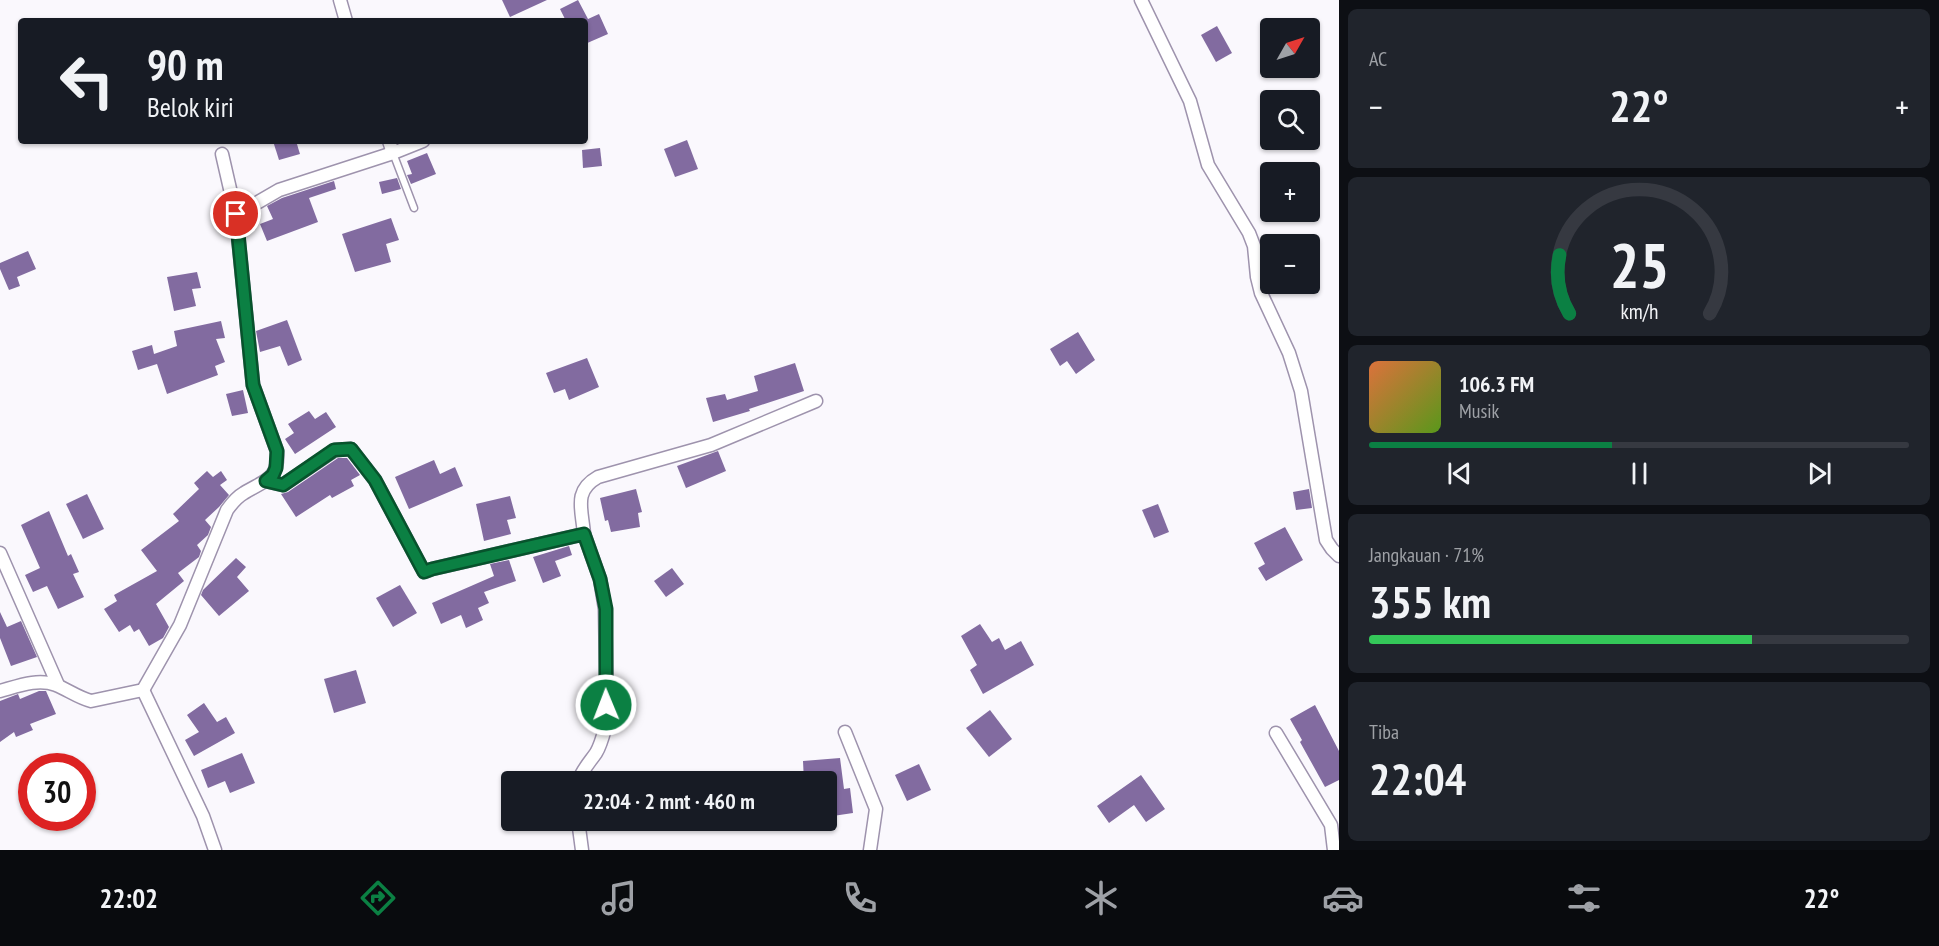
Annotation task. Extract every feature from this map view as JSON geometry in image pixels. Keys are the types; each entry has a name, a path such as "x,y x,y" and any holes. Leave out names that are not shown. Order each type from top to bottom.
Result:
{"street":[{"path":"340,0 345,18"},
{"path":"1141,0 1190,101 1208,165 1249,233 1254,246 1261,292 1289,353 1301,392 1326,540 1339,555"},
{"path":"236,214 279,190 391,147 407,144"},
{"path":"0,692 44,682 58,685 84,699 99,701 143,690 180,625 227,510 234,500 273,475 276,468 277,451 253,385 236,214 222,154"},
{"path":"582,771 597,751 604,736 607,720 606,609 600,579 584,534 581,494 590,482 598,477 711,444 816,401"},
{"path":"266,481 283,485 334,450 351,449 375,480 424,572 584,534"},
{"path":"0,553 58,685"},
{"path":"143,690 203,816 215,850"},
{"path":"845,732 876,809 870,850"},
{"path":"1275,733 1335,824 1334,850"},
{"path":"579,831 582,850"}],"lane":[{"path":"391,147 414,208"}],"building":[{"path":"502,0 547,0 510,17"},
{"path":"578,0 587,18 564,18 560,9"},
{"path":"599,14 608,34 588,43 588,19"},
{"path":"1217,26 1232,53 1216,62 1201,35"},
{"path":"687,140 698,169 675,177 664,149"},
{"path":"274,144 297,144 300,154 279,160"},
{"path":"600,148 602,166 583,168 582,150"},
{"path":"427,153 436,174 411,184 407,175 412,174 407,161"},
{"path":"397,178 401,189 382,194 379,182"},
{"path":"334,181 336,189 309,198 318,222 267,241 260,224 273,219 267,206 282,198"},
{"path":"391,218 399,240 386,244 391,262 355,272 342,234"},
{"path":"28,251 36,269 17,277 20,286 9,290 0,269 0,263"},
{"path":"197,272 201,288 192,289 196,306 174,311 167,277"},
{"path":"287,320 302,360 288,366 280,346 260,352 256,331"},
{"path":"221,321 225,338 216,339 225,362 215,366 218,375 167,394 157,364 138,370 132,351 152,345 154,354 177,346 174,331"},
{"path":"1078,332 1095,360 1076,374 1067,361 1060,366 1050,349"},
{"path":"587,358 599,387 569,400 565,389 554,393 546,373"},
{"path":"795,363 804,391 713,422 706,398 725,394 727,400 758,391 754,376"},
{"path":"243,390 248,413 232,416 226,394"},
{"path":"309,411 315,419 326,412 336,427 295,454 285,439 294,433 288,424"},
{"path":"718,451 726,471 686,488 677,466"},
{"path":"338,458 347,458 360,475 351,480 354,486 332,498 330,495 296,517 281,494 288,492"},
{"path":"434,460 440,474 455,467 463,486 409,509 395,477"},
{"path":"207,471 213,477 221,471 227,480 220,485 229,495 205,520 211,527 208,535 197,545 201,551 199,557 178,573 184,581 156,604 169,627 163,638 149,646 139,629 134,632 130,625 119,632 104,609 117,601 114,595 157,571 141,550 179,521 173,514 199,489 194,483"},
{"path":"636,489 642,512 638,513 640,527 611,532 608,520 605,521 600,498"},
{"path":"1309,489 1312,508 1296,510 1293,492"},
{"path":"87,494 104,529 83,539 66,504"},
{"path":"510,496 516,518 507,520 511,534 484,541 476,504"},
{"path":"1158,504 1169,532 1154,538 1142,510"},
{"path":"49,511 68,556 71,554 79,572 73,574 84,597 58,609 47,586 33,592 25,575 40,568 21,525"},
{"path":"1285,527 1303,560 1266,581 1258,568 1265,564 1254,543"},
{"path":"569,546 572,555 555,561 561,576 543,583 533,557"},
{"path":"236,558 246,567 237,577 249,591 219,616 201,595 203,590"},
{"path":"509,560 516,581 484,592 489,603 478,608 483,620 466,628 461,615 441,624 432,603 494,576 490,564"},
{"path":"672,568 684,584 666,597 654,581"},
{"path":"400,585 417,613 393,627 376,598"},
{"path":"0,612 7,627 21,621 37,657 11,666 0,638"},
{"path":"980,624 992,642 999,638 1005,650 1021,641 1034,665 983,694 970,670 977,665 961,636"},
{"path":"356,670 366,703 334,713 324,679"},
{"path":"39,691 46,691 56,714 30,724 33,730 16,737 14,732 0,742 0,701 18,694 20,699"},
{"path":"204,703 217,722 226,717 235,733 194,756 185,740 199,732 187,715"},
{"path":"1315,705 1339,751 1339,780 1325,787 1290,719"},
{"path":"990,710 1012,739 989,757 966,728"},
{"path":"242,753 255,783 230,793 225,781 208,788 201,770"},
{"path":"840,758 844,789 850,788 853,813 837,815 837,771 803,771 803,761"},
{"path":"919,764 931,790 907,801 895,775"},
{"path":"1141,775 1165,809 1146,822 1134,805 1109,823 1097,806"}],"route":[{"path":"236,214 253,385 277,451 276,468 273,475 266,481 283,485 334,450 351,449 375,480 424,572 584,534 600,579 606,609 606,705"}]}
